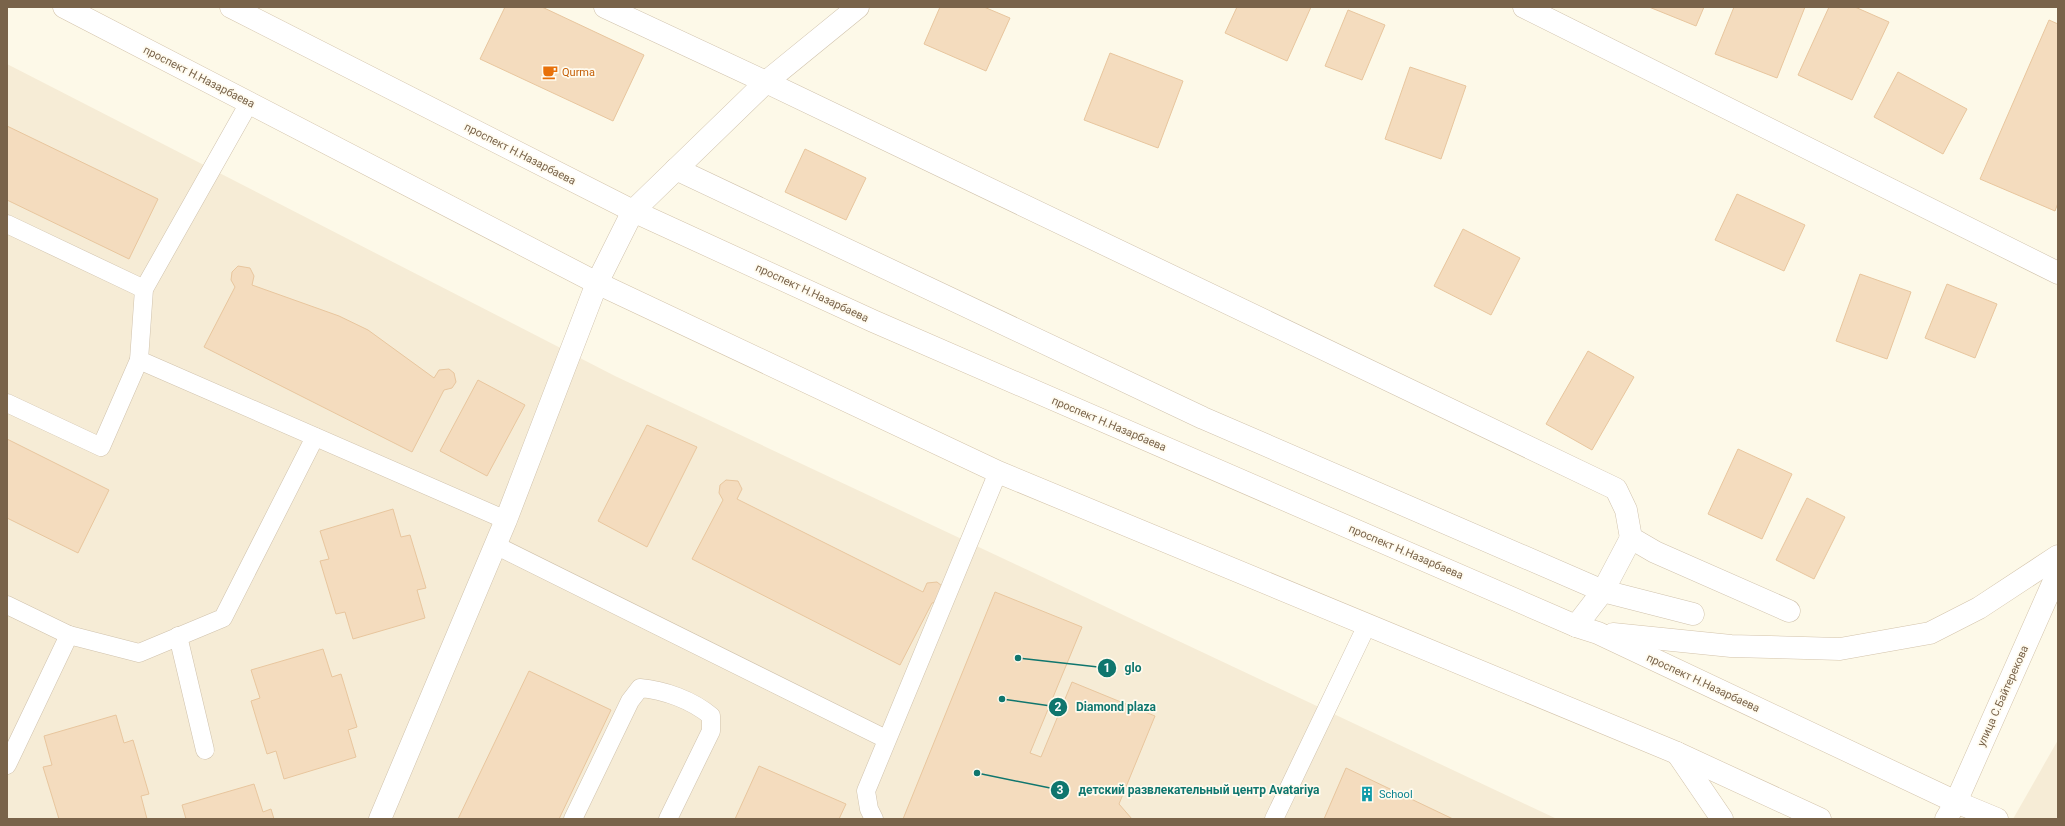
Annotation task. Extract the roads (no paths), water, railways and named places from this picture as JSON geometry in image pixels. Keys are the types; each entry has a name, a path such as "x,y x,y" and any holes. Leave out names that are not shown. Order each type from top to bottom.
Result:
{"main road":[{"name":"проспект Н.Назарбаева","path":"64,7 598,283 998,472 1677,753 1820,819"},
{"name":"проспект Н.Назарбаева","path":"231,7 633,211 873,321 1576,626 1598,633 1951,811 1998,819"},
{"path":"605,7 766,82 1616,489 1626,510 1631,538 1603,591 1576,626"},
{"path":"380,819 506,520 598,283 633,211 766,82 858,7"},
{"path":"1524,7 2058,273"},
{"path":"676,169 1203,418 1603,591 1693,614"},
{"path":"1631,538 1655,552 1789,611"},
{"path":"1598,633 1731,646 1840,649 1930,633 1979,608 2058,556"},
{"name":"улица С.Байтерекова","path":"1951,811 2058,572"},
{"path":"1677,753 1722,819"}],"lane":[{"path":"7,402 100,447 139,360 144,289 249,103"},
{"path":"7,224 144,289"},
{"path":"139,360 506,520"},
{"path":"7,605 69,635 139,653 223,618 315,437"},
{"path":"874,819 868,809 866,791 886,739 998,472"},
{"path":"495,545 886,739"},
{"path":"1274,819 1367,625"},
{"path":"7,765 69,635"},
{"path":"178,636 205,750"},
{"path":"573,819 630,700 640,688 655,689 700,707 711,716 712,731 668,819"}],"place":[{"name":"Qurma","path":"550,72"},
{"name":"glo","path":"1018,658"},
{"name":"Diamond plaza","path":"1002,699"},
{"name":"детский развлекательный центр Avatariya","path":"977,773"},
{"name":"School","path":"1367,794"}]}
